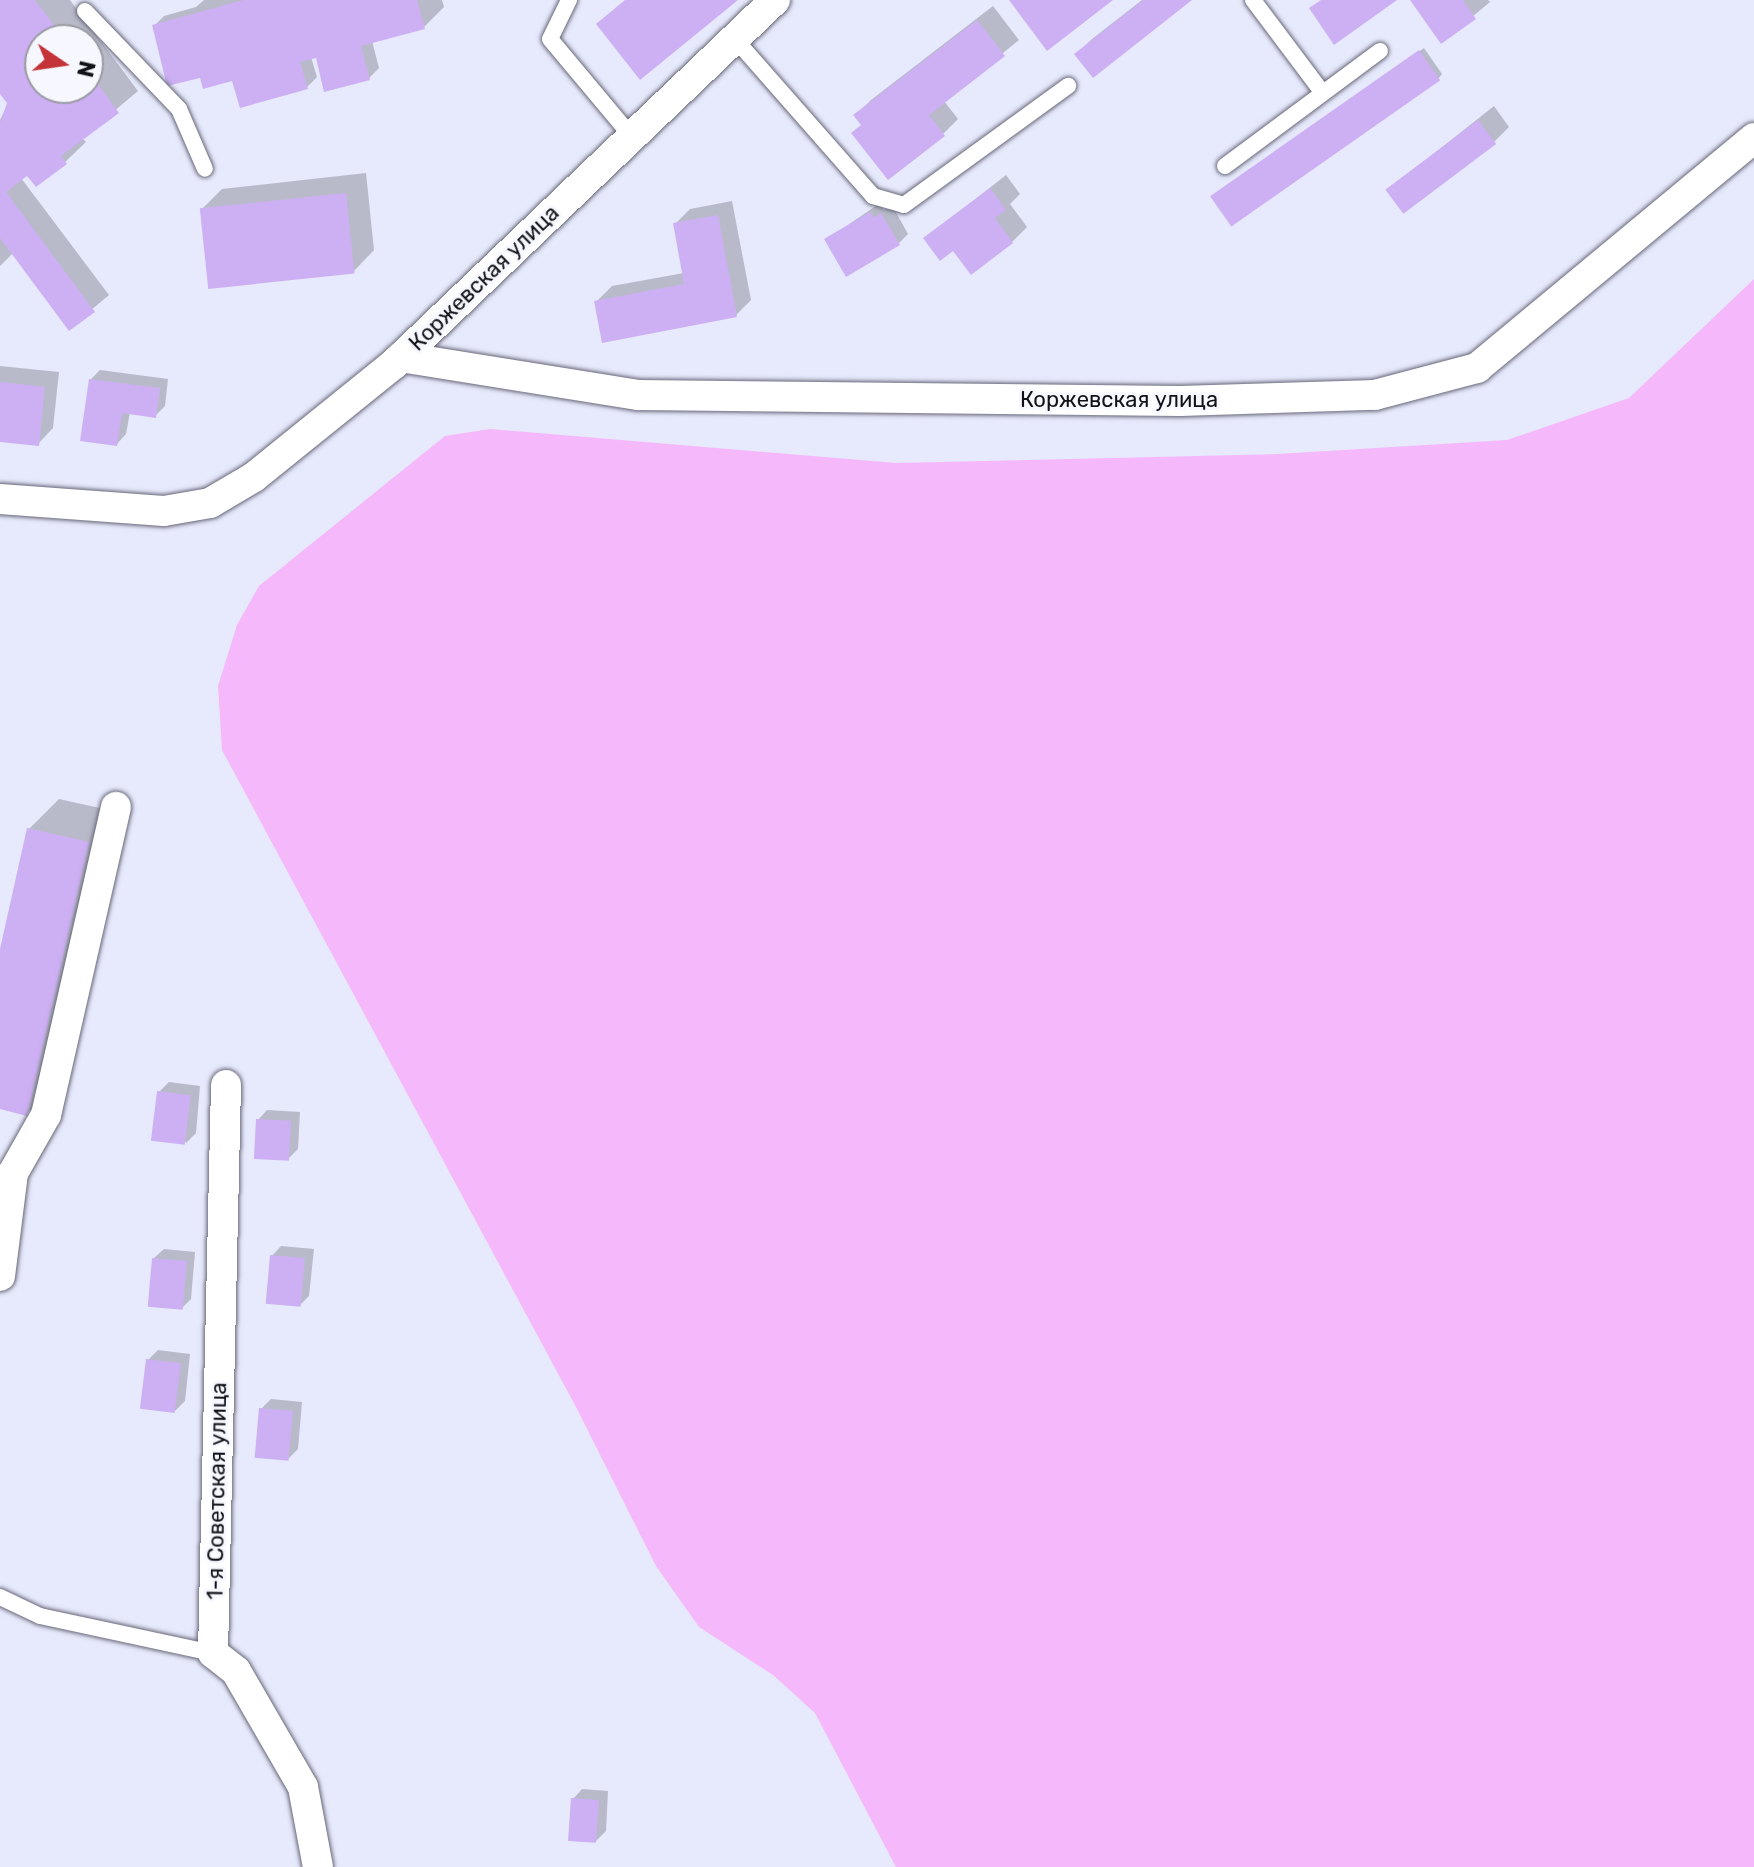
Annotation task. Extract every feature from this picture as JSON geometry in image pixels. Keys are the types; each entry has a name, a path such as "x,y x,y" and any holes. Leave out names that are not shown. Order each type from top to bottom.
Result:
{"street":[{"name":"Коржевская улица","path":"0,499 164,511 210,503 254,477 401,357 775,0"},
{"name":"Коржевская улица","path":"401,357 638,395 1180,401 1375,395 1477,368 1754,138"},
{"path":"0,1276 13,1173 46,1115 116,807"},
{"name":"1-я Советская улица","path":"213,1653 226,1085"},
{"path":"213,1653 236,1671 303,1787 318,1867"}],"lane":[{"path":"569,0 550,39 632,137"},
{"path":"1253,0 1322,92"},
{"path":"85,11 179,109 205,169"},
{"path":"735,39 873,196 904,205 1068,86"},
{"path":"1225,166 1380,51"},
{"path":"0,1597 40,1616 213,1653"}],"shaded area":[{"path":"1754,279 1754,1867 896,1867 815,1713 773,1675 699,1627 656,1566 576,1407 222,750 218,686 237,625 259,586 445,436 490,429 896,463 1278,454 1507,440 1629,398"}],"building":[{"path":"0,0 35,0 53,24 24,24 24,104 104,104 104,93 119,113 61,156 67,164 36,187 27,176 6,192 95,312 69,331 0,238 0,123 7,103 0,94"},
{"path":"244,0 417,0 425,29 361,46 370,80 324,92 316,58 300,62 308,89 240,108 232,81 203,89 200,78 167,86 152,25"},
{"path":"625,0 738,0 640,80 596,24"},
{"path":"1009,0 1113,0 1047,51"},
{"path":"1143,0 1192,0 1093,78 1074,54"},
{"path":"1321,0 1397,0 1334,45 1309,8"},
{"path":"1410,0 1463,0 1476,19 1441,44"},
{"path":"977,20 1005,56 929,115 945,136 888,180 851,133 861,125 853,115"},
{"path":"1419,50 1440,80 1231,227 1210,196"},
{"path":"1478,120 1496,144 1403,214 1385,190"},
{"path":"990,188 1006,210 995,218 1013,243 971,275 953,251 940,261 923,238"},
{"path":"346,193 354,274 208,289 200,208"},
{"path":"870,212 874,218 881,213 900,245 846,277 824,239"},
{"path":"718,215 737,317 602,343 594,301 684,284 673,223"},
{"path":"89,379 160,388 156,418 122,413 117,446 80,441"},
{"path":"0,382 45,387 39,446 0,442"},
{"path":"27,828 89,842 27,1116 0,1109 0,949"},
{"path":"157,1091 191,1095 185,1145 151,1141"},
{"path":"256,1119 291,1121 289,1161 254,1159"},
{"path":"270,1255 305,1258 301,1307 266,1304"},
{"path":"152,1258 187,1261 183,1310 148,1307"},
{"path":"146,1359 181,1363 175,1413 140,1409"},
{"path":"259,1408 293,1411 289,1461 255,1458"},
{"path":"571,1798 599,1800 596,1843 568,1841"}]}
